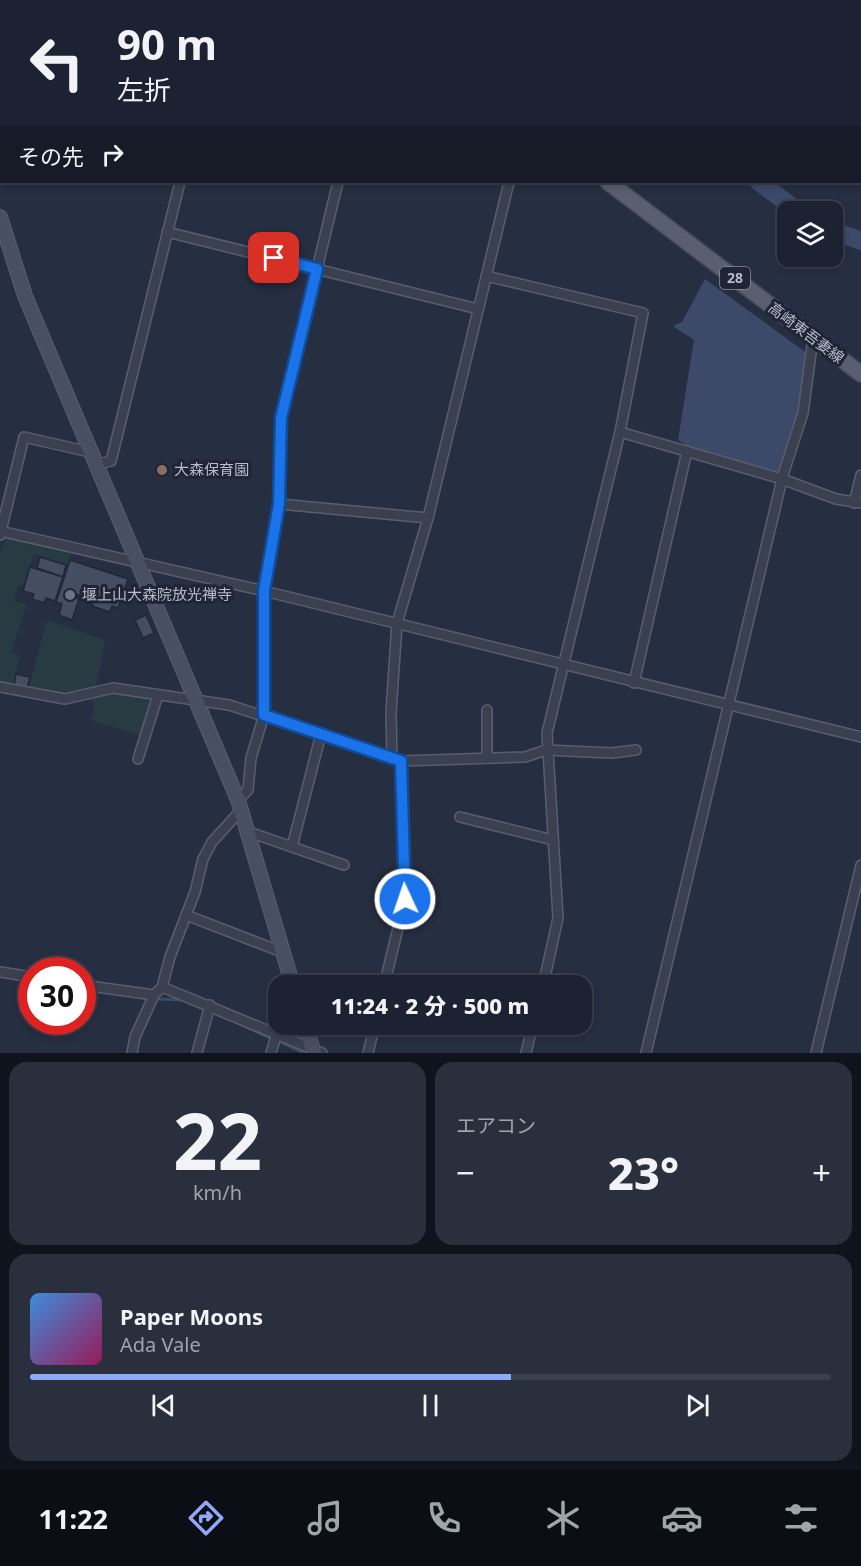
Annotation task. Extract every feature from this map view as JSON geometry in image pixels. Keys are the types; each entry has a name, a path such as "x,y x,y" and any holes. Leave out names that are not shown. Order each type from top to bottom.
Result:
{"main road":[{"name":"高崎東吾妻線","path":"609,183 861,375"}],"street":[{"path":"180,183 111,460 96,459 24,437 0,532 264,591 634,683 861,736"},
{"path":"132,1053 135,1037 154,995 162,987 200,877 203,859 248,790 250,766 264,715 264,591 279,504 281,418 338,183"},
{"path":"387,975 405,899 397,759 391,713 397,623 428,518 509,183"},
{"path":"0,217 25,296 96,459 240,805 289,975"},
{"path":"167,232 478,309"},
{"path":"486,276 643,313 620,432 562,664 547,734 546,750 551,774 558,918 545,975"},
{"path":"646,1053 730,706 782,478 803,412 813,338"},
{"path":"620,432 782,478 857,503 861,475"},
{"path":"634,683 687,451"},
{"path":"279,504 428,518"},
{"path":"0,687 66,699 113,688 230,705 397,759 525,757 546,750 612,753 636,750"},
{"path":"138,759 158,695"},
{"path":"487,710 487,758"},
{"path":"292,847 321,734"},
{"path":"460,817 553,840"},
{"path":"249,832 344,865"},
{"path":"816,1053 861,865"},
{"path":"186,915 282,952"},
{"path":"0,972 18,975"},
{"path":"96,987 154,995"},
{"path":"162,987 210,1005 316,1052"},
{"path":"197,1053 210,1005"},
{"path":"309,1035 316,1052"},
{"path":"368,1053 372,1035"},
{"path":"529,1052 531,1035"},
{"path":"271,1053 276,1036"}],"shaded area":[{"path":"6,539 71,554 67,565 34,554 23,586 18,585 14,601 27,604 11,653 20,655 13,685 0,683 0,553"},
{"path":"47,620 105,640 96,686 66,695 28,689"},
{"path":"113,692 153,699 143,736 90,720 94,709 92,697"}],"water":[{"path":"705,279 808,354 801,410 780,473 776,474 692,449 678,440 694,340 673,326 682,322"}],"building":[{"path":"40,557 66,565 63,577 37,568"},
{"path":"70,560 128,579 118,608 112,606 110,612 92,606 94,600 73,593 72,597 79,599 72,620 59,615 62,604 56,602"},
{"path":"30,567 63,577 55,601 46,598 44,603 32,599 34,594 23,591"},
{"path":"146,615 154,633 143,638 135,620"},
{"path":"16,674 30,677 27,688 14,685"}],"waterway":[{"path":"760,183 784,201"},
{"path":"843,234 861,241"},
{"path":"157,999 185,1000"},
{"path":"242,1025 270,1038"},
{"path":"278,1041 304,1053"}],"place":[{"name":"大森保育園","path":"162,470"},
{"name":"堰上山大森院放光禅寺","path":"70,595"}],"route":[{"path":"274,258 317,269 281,418 279,504 264,591 264,715 401,761 404,789 402,859 405,899"}]}
